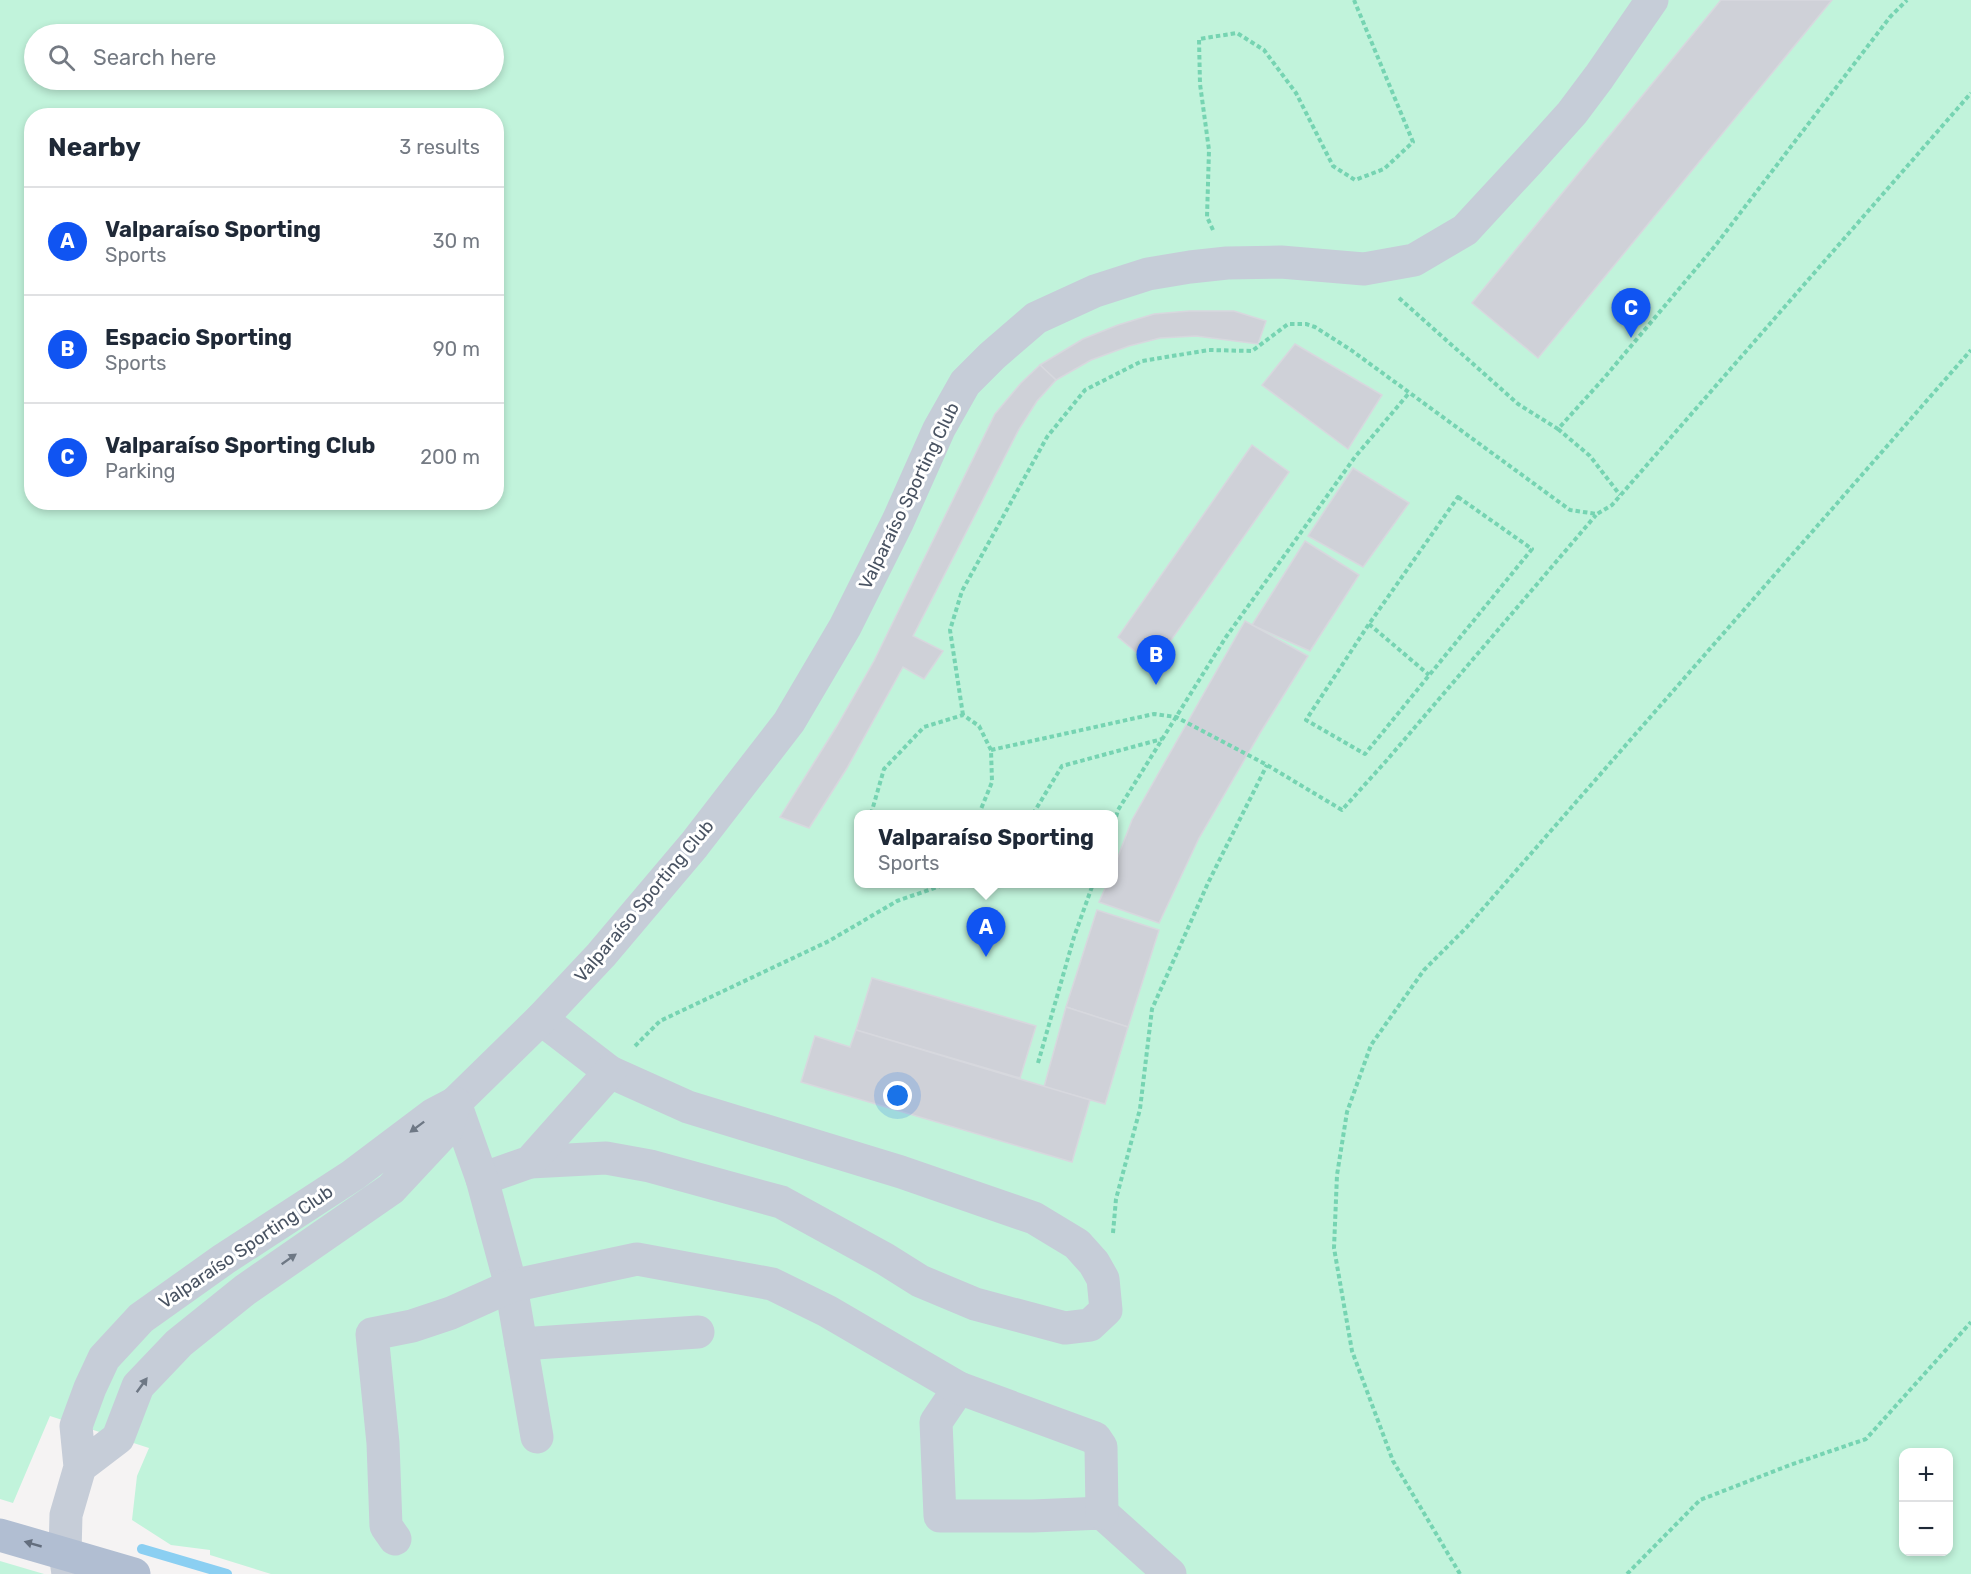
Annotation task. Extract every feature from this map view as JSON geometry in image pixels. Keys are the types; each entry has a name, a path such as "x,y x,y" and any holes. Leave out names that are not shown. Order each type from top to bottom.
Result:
{"main road":[{"path":"0,1535 67,1564 134,1574"}],"street":[{"name":"Valparaíso Sporting Club","path":"80,1467 76,1426 90,1388 104,1358 141,1318 224,1259 353,1175 434,1114 455,1103 541,1019 601,955 694,845 789,722 845,627 898,521 939,429 965,383 992,356 1036,318 1095,291 1148,274 1227,263 1281,262 1364,269 1414,260 1465,230 1572,113 1652,0"},
{"path":"482,1179 530,1162 606,1158 650,1166 782,1202 920,1281 975,1304 1065,1328 1090,1324 1106,1310 1103,1279 1094,1263 1077,1244 1034,1218 901,1172 688,1107 610,1072 541,1019"},
{"path":"530,1162 610,1072"},
{"name":"Valparaíso Sporting Club","path":"80,1467 118,1438 138,1386 179,1343 244,1290 391,1189 447,1129 455,1103"},
{"path":"455,1103 482,1179 511,1286 537,1437"},
{"path":"395,1539 386,1526 382,1443 372,1334 412,1326 450,1313 511,1286 638,1259 772,1284 827,1311 959,1388 1095,1438 1101,1446 1102,1513"},
{"path":"521,1344 698,1332"},
{"path":"959,1388 936,1422 940,1516 1102,1513 1170,1574"},
{"path":"67,1564 66,1515 80,1467"}],"path":[{"path":"1227,263 1207,217 1209,150 1200,84 1198,39 1237,33 1264,50 1296,93 1333,166 1355,180 1384,169 1413,142 1354,0"},
{"path":"1558,429 1605,377 1715,246 1883,26 1907,0"},
{"path":"991,750 1154,714 1176,717 1267,765 1342,810 1597,514 1611,505 1620,495 1971,93"},
{"path":"1364,269 1441,334 1518,404 1558,429 1590,456 1620,495"},
{"path":"981,810 992,782 991,750 979,726 963,715 950,630 962,591 1047,437 1085,390 1143,361 1209,350 1252,351 1288,324 1306,324 1327,334 1570,510 1597,514"},
{"path":"1460,1574 1393,1461 1352,1351 1334,1248 1337,1175 1347,1112 1371,1046 1424,970 1466,928 1971,350"},
{"path":"1118,810 1226,637 1355,457 1408,393"},
{"path":"1458,497 1532,549 1365,754 1306,720 1369,624 1458,497"},
{"path":"1369,624 1430,675"},
{"path":"872,810 884,769 924,727 963,715"},
{"path":"1035,810 1062,766 1162,739"},
{"path":"1112,1243 1116,1198 1140,1109 1152,1009 1208,883 1267,765"},
{"path":"610,1072 660,1021 830,941 897,901 934,888"},
{"path":"1038,1063 1074,937 1092,888"},
{"path":"1627,1574 1700,1500 1790,1465 1866,1439 1971,1322"}],"green space":[{"path":"0,0 1971,0 1971,1574 271,1574 210,1555 210,1550 171,1545 132,1520 137,1476 149,1448 50,1416 13,1503 0,1499"},
{"path":"0,1561 44,1574 0,1574"}],"building":[{"path":"1721,0 1832,0 1538,358 1472,303"},
{"path":"1234,311 1266,321 1258,344 1196,336 1160,338 1091,360 1056,380 1040,365 1083,339 1118,325 1154,314"},
{"path":"1295,344 1382,395 1348,449 1262,385"},
{"path":"1040,365 1056,380 1037,401 1019,429 913,636 943,651 924,679 903,667 847,768 809,828 780,817 837,726 874,661 995,414 1021,383"},
{"path":"1252,445 1289,472 1153,666 1118,637"},
{"path":"1353,468 1409,503 1363,567 1308,536"},
{"path":"1305,541 1359,575 1310,651 1252,625"},
{"path":"1245,621 1308,656 1199,838 1159,923 1099,902 1105,888 1118,888 1118,857 1132,820"},
{"path":"1097,910 1159,930 1128,1027 1066,1007"},
{"path":"872,978 1036,1026 1020,1078 856,1030"},
{"path":"1066,1007 1128,1027 1105,1104 1044,1087"},
{"path":"856,1030 1090,1100 1072,1162 801,1082 815,1036 850,1047"}],"waterway":[{"path":"142,1549 227,1574"}],"place":[{"name":"Valparaíso Sporting Club","path":"1631,338"},
{"name":"Espacio Sporting","path":"1156,685"},
{"name":"Valparaíso Sporting","path":"986,957"}]}
